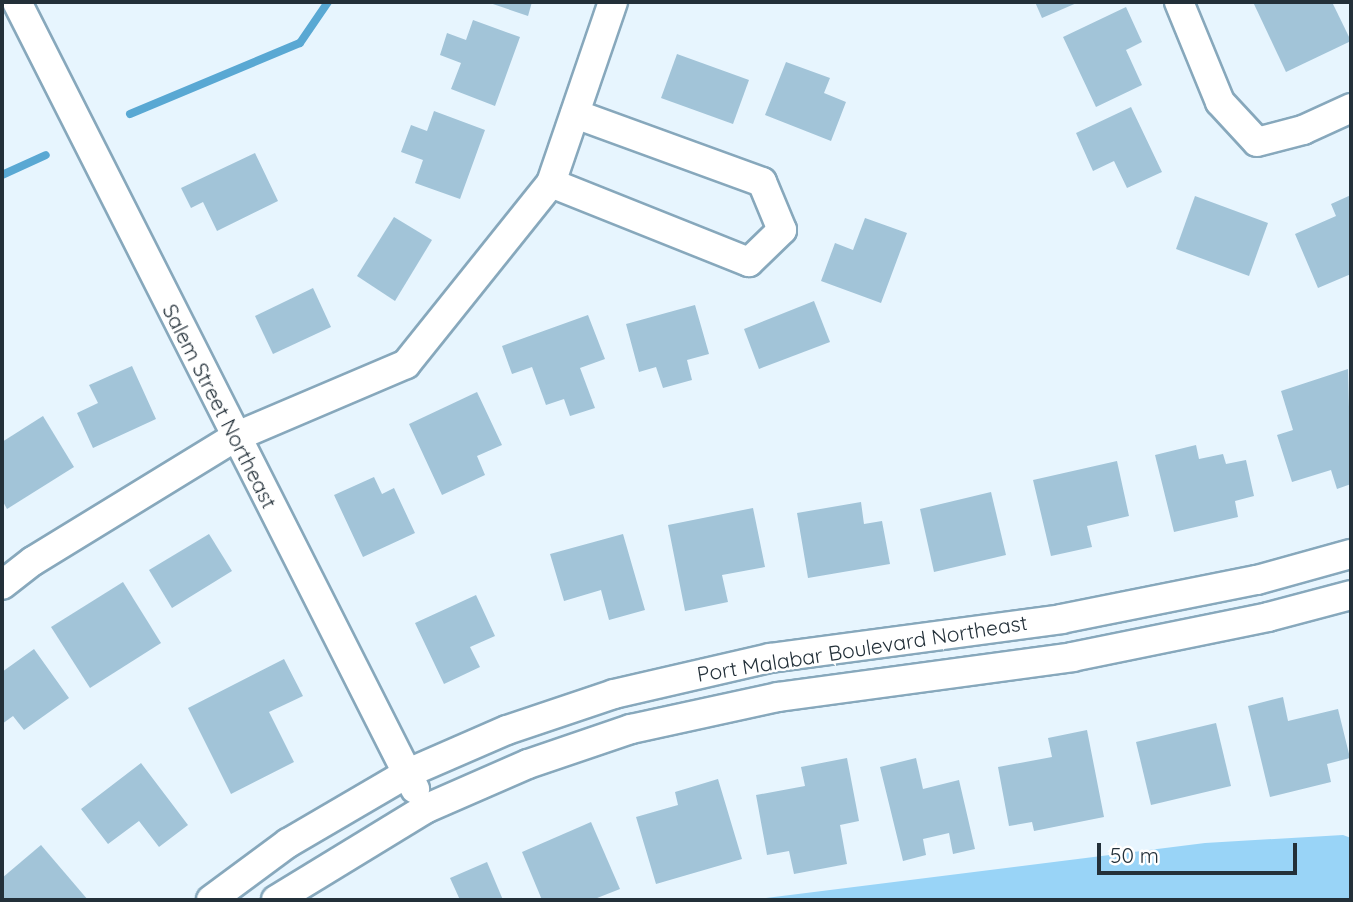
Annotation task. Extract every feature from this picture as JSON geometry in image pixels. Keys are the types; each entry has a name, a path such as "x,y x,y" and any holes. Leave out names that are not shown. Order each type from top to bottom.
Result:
{"street":[{"name":"Salem Street Northeast","path":"17,2 235,438 425,809"},
{"path":"2,585 33,561 235,438 406,364 551,183 613,2"},
{"path":"1179,2 1220,102 1257,142 1303,130 1351,108"},
{"path":"551,183 749,262 782,230 762,182 575,114"},
{"name":"Port Malabar Boulevard Northeast","path":"211,900 288,843 408,773 506,730 614,694 758,660 1114,608 1257,580 1351,554"},
{"name":"Port Malabar Boulevard Northeast","path":"276,900 425,809 528,764 631,729 764,700 1121,647 1351,595"},
{"path":"1114,608 1121,647"},
{"path":"758,660 764,700"}],"shaded area":[{"path":"1343,835 1351,838 1351,900 751,900 1205,843"}],"building":[{"path":"487,2 532,2 528,16"},
{"path":"1035,2 1079,2 1042,18"},
{"path":"1253,2 1332,2 1351,41 1286,72"},
{"path":"1126,7 1142,42 1126,50 1142,85 1096,107 1063,37"},
{"path":"473,20 520,37 495,106 451,89 461,63 440,55 447,33 466,40"},
{"path":"677,54 749,80 733,124 661,98"},
{"path":"786,62 830,78 824,93 846,102 831,141 765,115"},
{"path":"1131,107 1162,172 1127,188 1114,161 1093,171 1076,133"},
{"path":"434,111 485,130 460,199 415,183 423,160 401,152 411,125 427,131"},
{"path":"255,153 278,201 217,231 203,202 191,208 181,188"},
{"path":"1351,195 1351,274 1318,288 1295,234 1336,216 1331,204"},
{"path":"1195,196 1268,223 1249,276 1176,249"},
{"path":"394,217 432,240 395,301 357,276"},
{"path":"865,218 907,233 881,303 821,281 835,243 853,250"},
{"path":"313,288 331,327 273,354 255,316"},
{"path":"814,301 830,342 759,369 744,329"},
{"path":"695,305 709,354 687,360 692,380 663,388 656,367 639,372 626,324"},
{"path":"588,315 605,359 580,368 595,408 570,416 564,399 546,405 532,367 512,374 502,346"},
{"path":"132,366 156,419 93,448 77,413 98,403 89,385"},
{"path":"1348,369 1351,484 1337,489 1331,470 1292,482 1277,435 1293,430 1281,391"},
{"path":"477,392 502,445 477,456 485,475 442,495 409,424"},
{"path":"43,416 74,467 7,509 2,500 2,442"},
{"path":"1196,445 1199,459 1223,454 1226,464 1246,460 1254,496 1235,501 1238,517 1174,532 1155,455"},
{"path":"1117,461 1129,516 1087,526 1092,547 1051,556 1033,480"},
{"path":"374,477 382,494 394,488 415,533 363,557 334,495"},
{"path":"991,492 1006,555 934,572 920,509"},
{"path":"861,502 864,524 882,521 890,564 808,578 797,513"},
{"path":"753,508 765,567 722,575 728,602 685,611 668,525"},
{"path":"209,534 232,571 172,608 149,570"},
{"path":"623,534 645,610 609,620 601,590 564,601 550,554"},
{"path":"123,582 161,643 90,688 51,627"},
{"path":"476,595 495,636 470,647 480,667 444,684 415,623"},
{"path":"34,649 69,698 24,730 13,716 2,724 2,672"},
{"path":"284,659 303,696 269,712 294,762 231,794 188,708"},
{"path":"1283,697 1288,721 1338,709 1350,758 1327,764 1331,782 1270,797 1248,706"},
{"path":"1216,723 1231,786 1151,805 1136,742"},
{"path":"1087,730 1104,817 1034,831 1032,822 1009,826 998,767 1052,757 1048,738"},
{"path":"847,758 859,821 840,825 847,864 794,874 789,851 767,855 756,795 805,786 801,767"},
{"path":"916,758 923,789 959,780 975,849 953,854 949,833 923,839 926,855 903,861 880,767"},
{"path":"141,763 188,825 159,847 139,821 108,844 81,809"},
{"path":"718,779 742,859 656,884 636,817 678,805 675,792"},
{"path":"591,822 620,889 592,900 542,900 522,852"},
{"path":"41,845 88,900 2,900 2,878"},
{"path":"487,862 503,900 460,900 450,878"}],"waterway":[{"path":"130,114 300,43 328,2"},
{"path":"2,175 46,155"}]}
